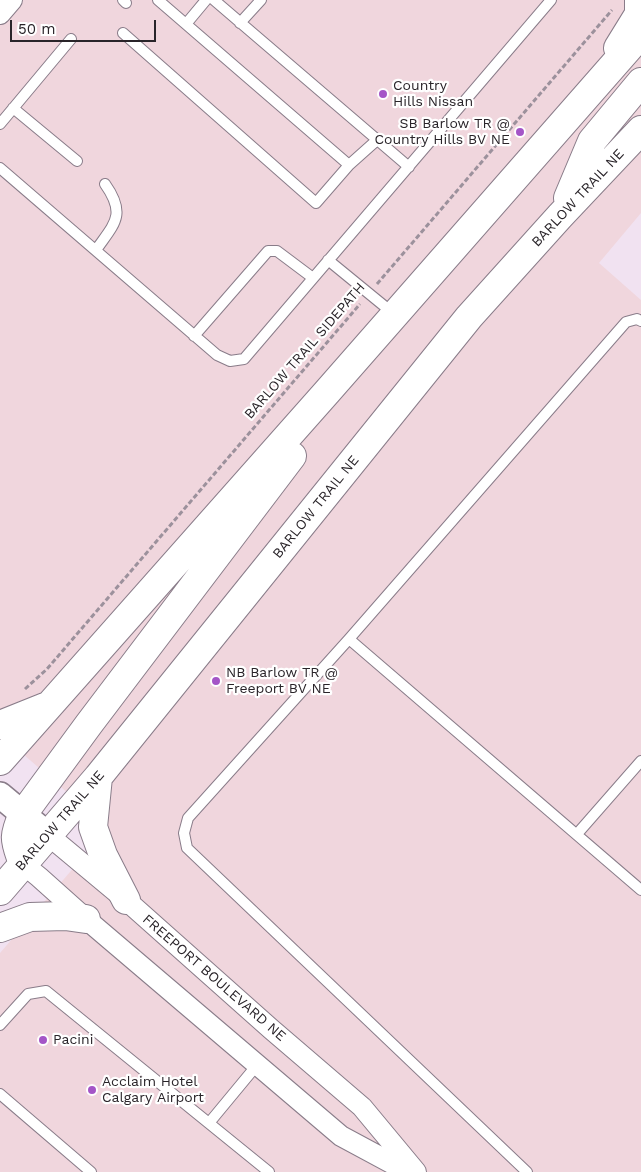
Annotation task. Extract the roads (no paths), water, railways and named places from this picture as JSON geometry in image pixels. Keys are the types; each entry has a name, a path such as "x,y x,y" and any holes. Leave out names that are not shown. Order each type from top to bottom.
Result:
{"main road":[{"path":"590,94 639,14 627,3"},
{"path":"0,761 641,34"},
{"path":"560,216 592,141 641,82"},
{"name":"BARLOW TRAIL NE","path":"0,891 98,777 469,317 560,216 630,152 641,130"},
{"path":"23,864 15,840 17,828 23,814 315,424 327,392"},
{"path":"0,725 48,706"},
{"path":"98,777 93,826 103,855 126,900"},
{"path":"0,928 30,917 65,916 86,920"}],"street":[{"path":"0,14 12,0"},
{"name":"FREEPORT BOULEVARD NE","path":"0,795 126,900 362,1107 416,1172"},
{"path":"0,845 341,1136 408,1172"}],"lane":[{"path":"158,0 349,165"},
{"path":"186,24 206,0"},
{"path":"214,0 409,167"},
{"path":"240,22 261,0"},
{"path":"0,168 217,355 230,360 244,359 552,0"},
{"path":"123,33 316,203 349,165 377,140"},
{"path":"0,124 71,39"},
{"path":"13,108 77,161"},
{"path":"96,250 115,223 118,210 112,194 105,184"},
{"path":"194,336 268,250 277,250 313,278"},
{"path":"328,260 394,315"},
{"path":"527,1172 187,848 184,833 188,818 349,639 626,322 637,319 641,321"},
{"path":"349,639 641,890"},
{"path":"577,834 641,761"},
{"path":"0,1025 28,994 46,991 269,1172"},
{"path":"209,1123 257,1065"},
{"path":"0,1094 90,1172"}],"place":[{"name":"Country Hills Nissan","path":"383,94"},
{"name":"SB Barlow TR @ Country Hills BV NE","path":"520,132"},
{"name":"NB Barlow TR @ Freeport BV NE","path":"216,681"},
{"name":"Pacini","path":"43,1040"},
{"name":"Acclaim Hotel Calgary Airport","path":"92,1090"}]}
